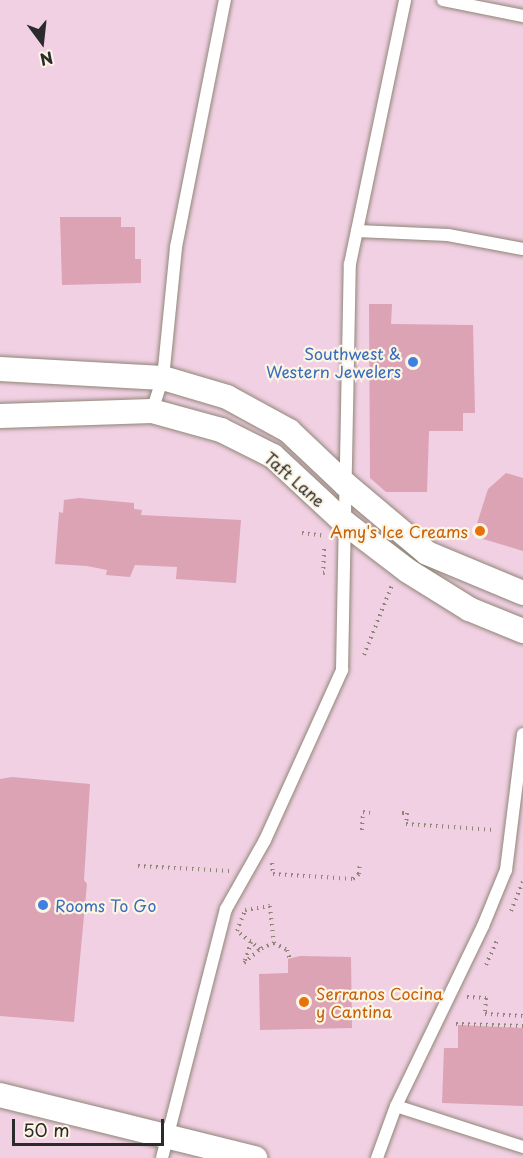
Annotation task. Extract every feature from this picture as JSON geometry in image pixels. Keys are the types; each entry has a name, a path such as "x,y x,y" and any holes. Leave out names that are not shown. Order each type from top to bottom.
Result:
{"street":[{"name":"Taft Lane","path":"0,369 164,378 227,397 289,431 345,484 427,553 523,593"},
{"name":"Taft Lane","path":"0,416 152,411 221,430 273,456 338,531 469,609 523,631"},
{"path":"0,1095 165,1146 255,1158"}],"lane":[{"path":"152,411 164,378 176,247 225,0"},
{"path":"165,1146 226,909 265,840 342,670 338,531 345,484 350,264 405,0"},
{"path":"443,0 523,16"},
{"path":"357,231 448,235 523,249"},
{"path":"377,1158 396,1106 483,926 506,870 523,734"},
{"path":"396,1106 523,1147"}],"path":[{"path":"302,533 338,531"},
{"path":"364,656 394,579"},
{"path":"362,830 363,813 370,813"},
{"path":"402,813 406,813 406,824 500,831"},
{"path":"272,859 273,874 353,879 359,874 360,863"},
{"path":"138,866 231,871"},
{"path":"511,911 523,881"},
{"path":"260,949 237,931 242,914 251,908 270,906 274,943"},
{"path":"486,965 498,938"},
{"path":"251,942 244,963 260,949 274,943"},
{"path":"274,943 287,950 290,959"},
{"path":"467,997 486,998 484,1025"},
{"path":"485,1014 523,1016"},
{"path":"456,1024 523,1026"}],"shaded area":[{"path":"0,0 523,0 523,1158 0,1158"}],"building":[{"path":"60,217 121,217 121,227 135,227 135,259 141,259 141,283 62,285"},
{"path":"369,304 392,304 391,324 473,325 475,413 463,413 463,431 429,431 427,492 386,492 370,478"},
{"path":"506,473 523,478 523,551 473,536 488,489"},
{"path":"79,498 134,503 134,509 142,510 141,515 241,520 236,583 176,579 177,567 135,565 130,577 106,575 107,570 87,566 55,564 59,512 63,513 64,500"},
{"name":"Rooms To Go","path":"12,777 90,784 84,880 87,884 74,1022 0,1016 0,779"},
{"path":"300,956 351,957 352,1028 260,1030 259,974 288,973 288,959"},
{"path":"458,1025 523,1028 523,1106 442,1103 444,1048 458,1048"}],"place":[{"name":"Southwest & Western Jewelers","path":"413,362"},
{"name":"Amy's Ice Creams","path":"480,531"},
{"name":"Rooms To Go","path":"43,905"},
{"name":"Serranos Cocina y Cantina","path":"304,1002"}]}
